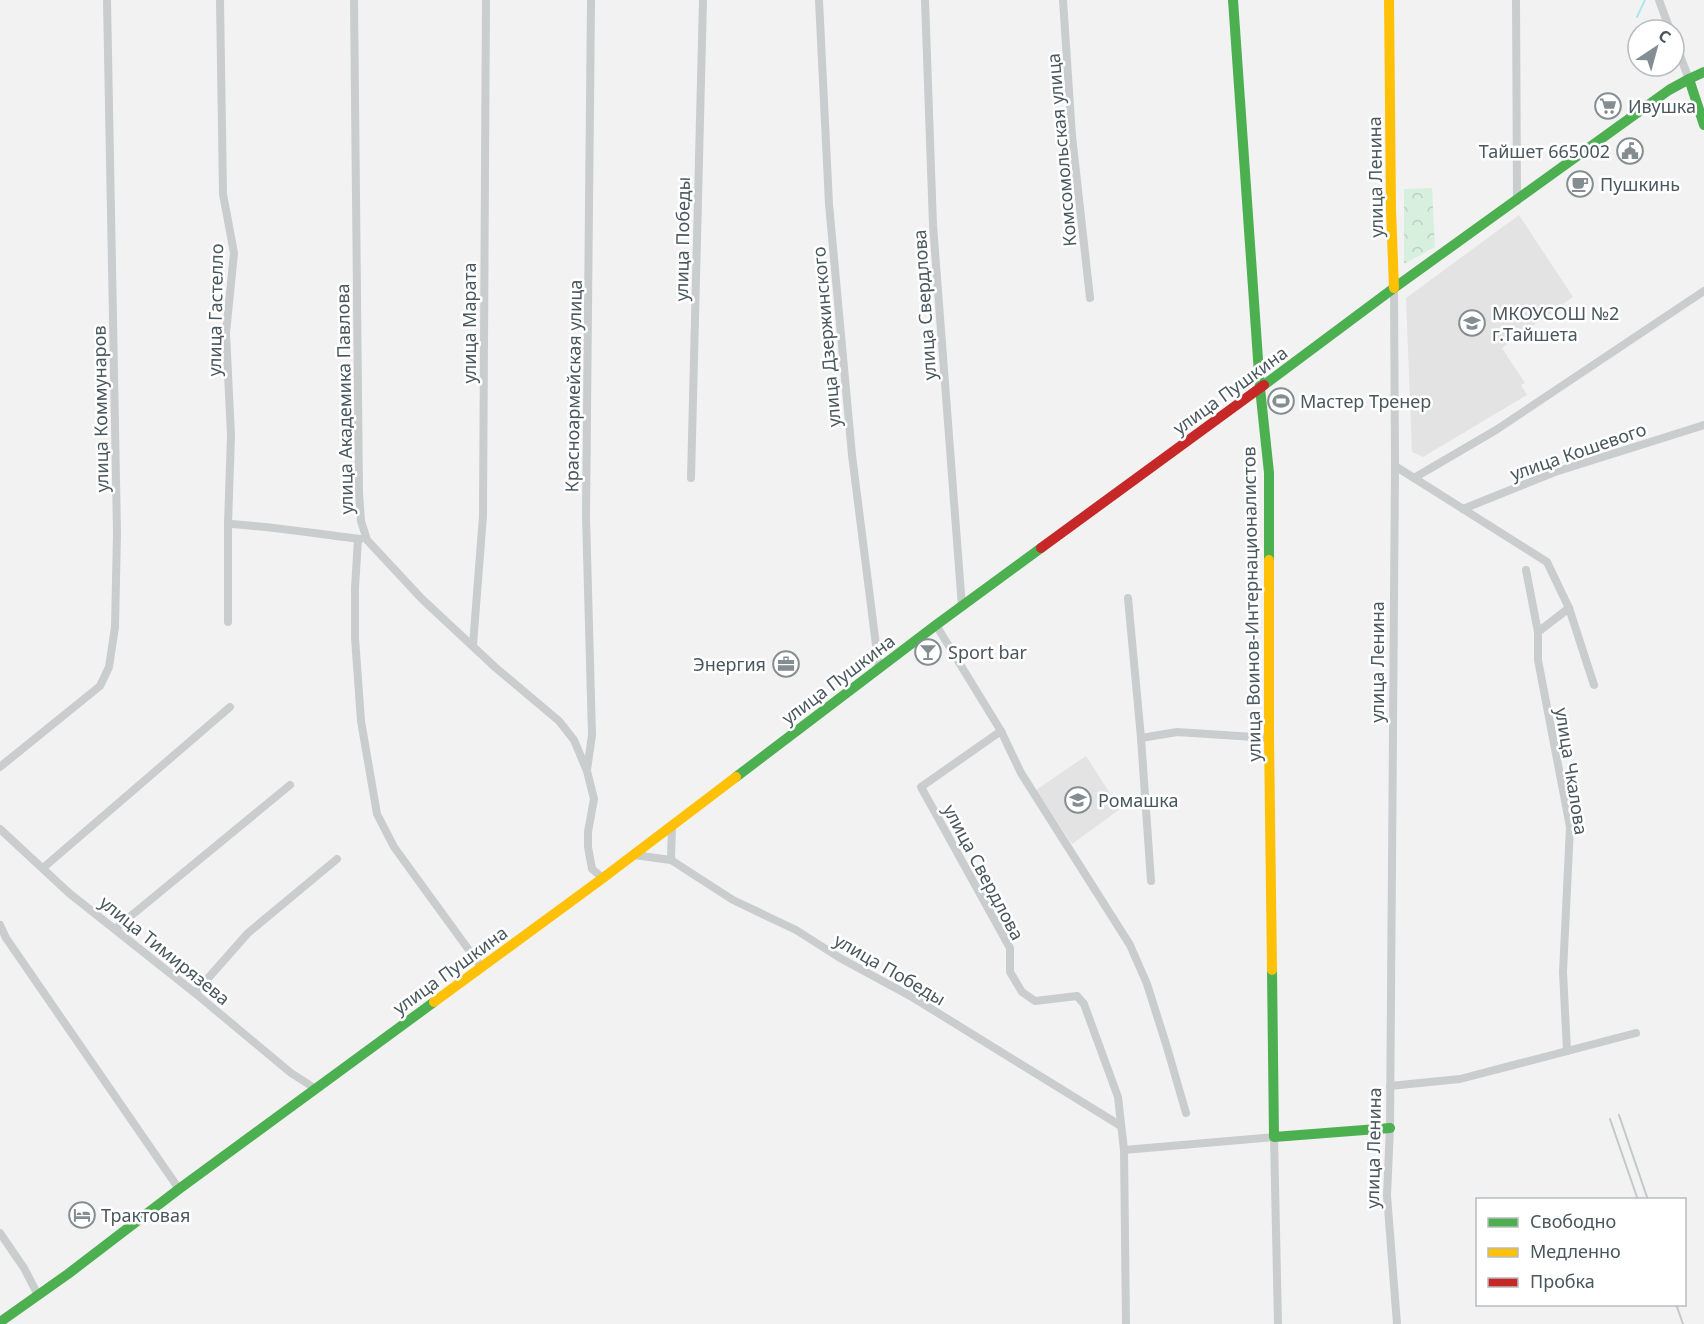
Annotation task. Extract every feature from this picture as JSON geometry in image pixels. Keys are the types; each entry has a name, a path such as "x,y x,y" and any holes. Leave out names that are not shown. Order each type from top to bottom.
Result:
{"main road":[{"name":"улица Воинов-Интернационалистов","path":"1233,0 1260,388 1269,473 1269,738 1274,1137"},
{"name":"улица Ленина","path":"1389,0 1394,288"},
{"name":"улица Пушкина","path":"0,1322 482,968 936,625 1394,288 1669,90 1704,72"},
{"path":"1689,79 1704,125"},
{"path":"1274,1137 1390,1128"}],"street":[{"name":"улица Коммунаров","path":"0,767 100,686 109,667 115,627 117,522 107,0"},
{"name":"улица Гастелло","path":"220,0 223,194 234,253 226,333 231,435 228,622"},
{"name":"улица Академика Павлова","path":"354,0 359,493 367,540"},
{"name":"улица Марата","path":"473,645 483,516 486,0"},
{"name":"Красноармейская улица","path":"587,771 592,735 586,517 591,0"},
{"name":"улица Победы","path":"691,478 703,0"},
{"name":"улица Дзержинского","path":"819,0 829,204 852,455 879,669"},
{"name":"улица Свердлова","path":"925,0 933,225 962,607"},
{"name":"Комсомольская улица","path":"1063,0 1072,136 1090,298"},
{"path":"1516,0 1517,201"},
{"path":"1659,0 1666,18"},
{"path":"1686,71 1689,79"},
{"name":"улица Ленина","path":"1394,288 1395,466 1390,1128 1387,1195 1397,1324"},
{"path":"1414,478 1496,429 1704,291"},
{"name":"улица Кошевого","path":"1463,509 1555,472 1704,425"},
{"path":"1395,466 1547,562 1569,608 1593,685"},
{"path":"228,524 260,525 367,540 422,599 496,668 559,721 574,740 587,771 594,799 588,832 588,847 592,869 603,878"},
{"path":"358,539 355,638 361,721 376,814 394,847 482,968"},
{"name":"улица Чкалова","path":"1526,570 1538,632 1538,660 1570,827 1563,972 1567,1051"},
{"path":"1128,598 1151,881"},
{"path":"1538,632 1569,608"},
{"path":"936,625 1001,730 1021,773 1131,945 1153,1004 1185,1113"},
{"path":"43,868 230,707"},
{"name":"улица Свердлова","path":"1001,730 921,787 1010,948 1011,972 1022,992 1035,1001 1077,996 1084,1004 1118,1097 1124,1150 1126,1324"},
{"path":"1141,738 1177,732 1269,738"},
{"path":"115,929 290,785"},
{"path":"633,855 671,860 672,826"},
{"name":"улица Тимирязева","path":"0,829 69,892 291,1073 316,1089"},
{"path":"195,993 248,933 337,859"},
{"name":"улица Победы","path":"671,860 733,900 796,930 840,958 912,997 1121,1126"},
{"path":"0,925 6,938 179,1189"},
{"path":"1390,1086 1460,1079 1636,1033"},
{"path":"1124,1150 1274,1137 1278,1324"},
{"path":"0,1233 24,1268 38,1295"}],"shaded area":[{"name":"МКОУСОШ №2 г.Тайшета","path":"1519,215 1573,297 1502,348 1525,383 1521,385 1527,395 1423,457 1412,452 1406,298"},
{"name":"Ромашка","path":"1086,756 1120,809 1072,844 1036,790"}],"green space":[{"path":"1432,188 1435,247 1404,264 1404,189"}],"waterway":[{"path":"1637,17 1645,0"}],"railway":[{"path":"1619,1115 1647,1198"},
{"path":"1610,1119 1637,1198"},
{"path":"1677,1306 1683,1324"}],"traffic: fast":[{"path":"1233,0 1260,388 1269,473 1269,560"},
{"path":"1689,79 1704,72"},
{"path":"1264,385 1394,288 1669,90 1689,79 1704,125"},
{"path":"736,777 1041,548"},
{"path":"1272,970 1274,1137 1390,1128"},
{"path":"0,1322 434,1002"}],"traffic: slow":[{"path":"1389,0 1394,288"},
{"path":"1269,560 1272,970"},
{"path":"434,1002 736,777"}],"traffic: jam":[{"path":"1041,548 1264,385"}],"place":[{"name":"Ивушка","path":"1608,106"},
{"name":"Тайшет 665002","path":"1630,151"},
{"name":"Пушкинь","path":"1580,184"},
{"name":"МКОУСОШ №2 г.Тайшета","path":"1472,323"},
{"name":"Мастер Тренер","path":"1281,401"},
{"name":"Sport bar","path":"928,652"},
{"name":"Энергия","path":"786,664"},
{"name":"Ромашка","path":"1078,800"},
{"name":"Трактовая","path":"82,1215"}]}
